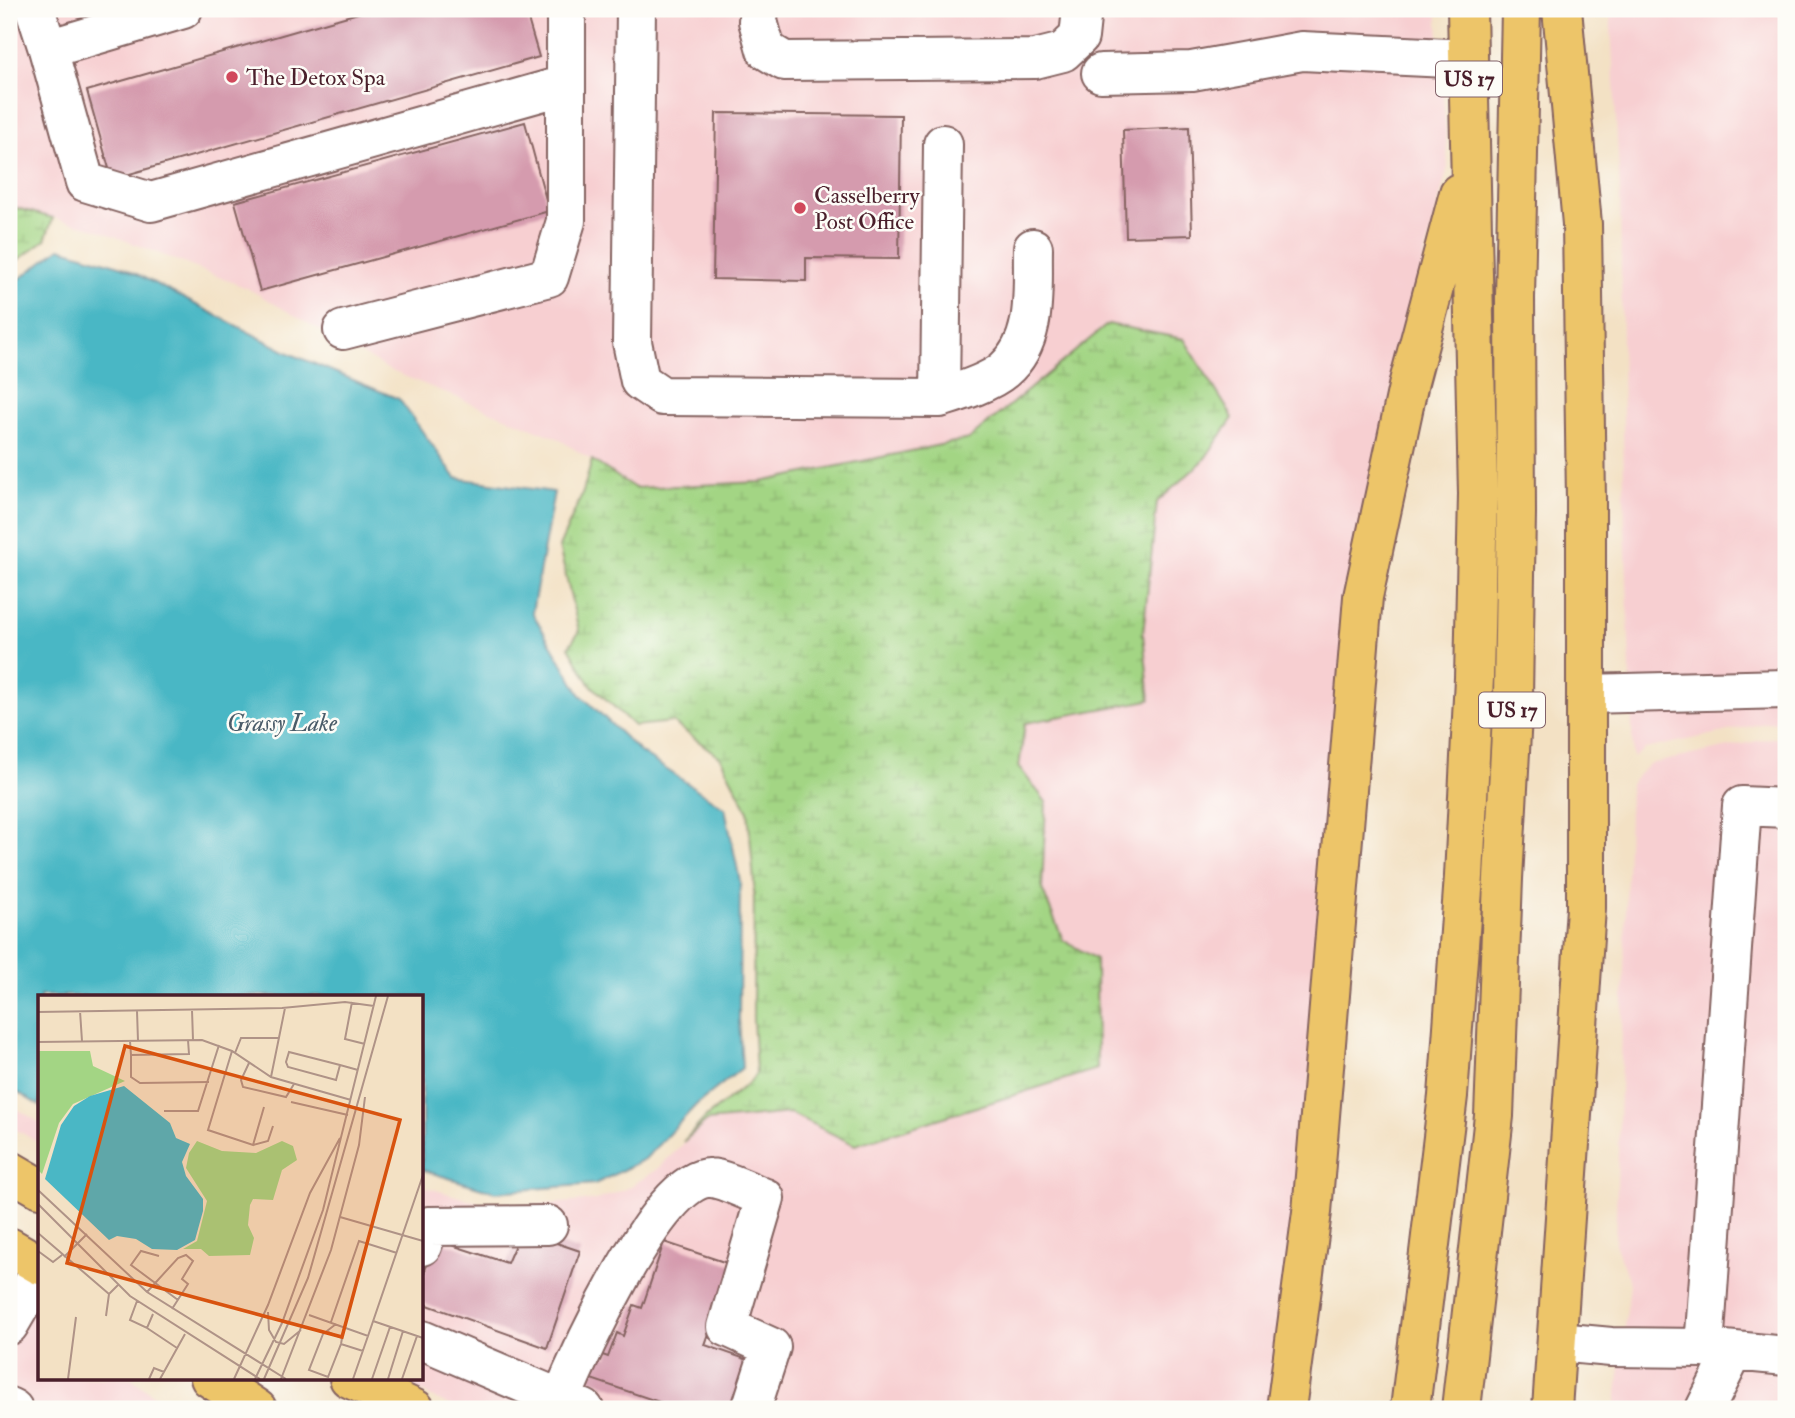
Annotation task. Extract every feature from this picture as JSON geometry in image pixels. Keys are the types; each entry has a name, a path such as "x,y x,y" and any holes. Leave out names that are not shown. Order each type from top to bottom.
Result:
{"main road":[{"name":"US 17","path":"1410,1409 1448,1096 1464,876 1474,678 1478,494 1467,9"},
{"name":"US 17","path":"1461,1409 1494,1116 1513,696 1515,298 1521,9"},
{"path":"1552,1407 1586,908 1586,500 1582,224 1562,9"},
{"path":"1286,1409 1311,1212 1363,597 1409,382 1470,150"},
{"path":"9,1170 38,1187"},
{"path":"9,1247 38,1264"},
{"path":"1294,1346 1307,1409"},
{"path":"213,1380 257,1409"},
{"path":"353,1380 415,1409"}],"lane":[{"path":"35,9 85,182 151,202 565,85"},
{"path":"48,49 183,9"},
{"path":"344,330 549,277 566,221 566,9"},
{"path":"636,9 632,342 640,381 662,396 940,398 970,388 1004,370 1021,347 1031,323 1033,248"},
{"path":"759,9 758,21 766,50 784,61 1035,60 1063,52 1079,37 1082,9"},
{"path":"1101,73 1192,71 1302,51 1468,59"},
{"path":"940,398 943,144"},
{"path":"1586,694 1786,689"},
{"path":"1705,1409 1719,1349 1742,806 1786,808"},
{"path":"424,1341 567,1406 571,1372 624,1270 666,1205 691,1183 710,1178 765,1198 727,1327 771,1347 751,1409"},
{"path":"424,1240 429,1226 548,1225"},
{"path":"9,1325 38,1275"},
{"path":"1558,1342 1611,1347 1719,1349 1786,1356"}],"shaded area":[{"path":"9,9 1437,9 1448,167 1393,377 1295,1209 1280,1330 1275,1331 1278,1346 1269,1409 458,1409 395,1380 424,1380 424,1187 497,1208 597,1200 626,1189 655,1171 707,1121 790,1113 855,1145 1063,940 1042,889 1046,802 1019,767 1025,722 1150,699 1143,634 1157,502 1203,461 1108,324 969,439 761,482 635,488 557,438 389,370 247,288 96,229 9,206"},
{"path":"1610,9 1786,9 1786,722 1770,722 1645,749 1633,758 1624,496 1620,192"},
{"path":"1771,738 1786,738 1786,1409 1615,1409 1630,1284 1615,1244 1630,784 1649,764"},
{"path":"16,1108 38,1122 38,1142 9,1126 9,1110"},
{"path":"9,1284 38,1306 38,1380 134,1380 172,1409 9,1409"}],"green space":[{"path":"9,206 53,218 45,240 9,267"},
{"path":"1108,324 1184,339 1233,418 1203,461 1157,502 1143,634 1150,700 1025,723 1019,767 1046,802 1042,889 1063,940 1096,959 1097,1069 855,1145 790,1113 707,1121 683,1142 705,1118 751,1081 756,1073 753,1019 754,882 748,811 720,757 672,722 634,726 590,684 569,647 579,631 559,547 583,492 592,460 635,488 761,482 969,439"}],"water":[{"name":"Grassy Lake","path":"60,248 123,267 291,354 399,399 456,478 554,492 532,612 580,694 640,752 725,808 740,881 739,1019 742,1068 696,1105 645,1159 595,1184 495,1192 424,1171 424,995 38,995 38,1105 9,1087 9,287"}],"building":[{"path":"372,9 525,9 539,57 112,179 87,91"},
{"path":"716,113 901,115 899,259 806,258 806,281 713,279"},
{"path":"525,122 549,211 260,291 235,202"},
{"path":"1189,127 1192,235 1126,237 1123,130"},
{"path":"521,1231 580,1251 547,1348 424,1304 424,1273 436,1240 507,1263"},
{"path":"664,1242 733,1265 705,1345 754,1362 737,1409 680,1409 588,1378 597,1353 608,1357 617,1333 623,1336 634,1305 642,1308"}],"place":[{"name":"The Detox Spa","path":"232,77"},
{"name":"Casselberry Post Office","path":"800,208"}]}
